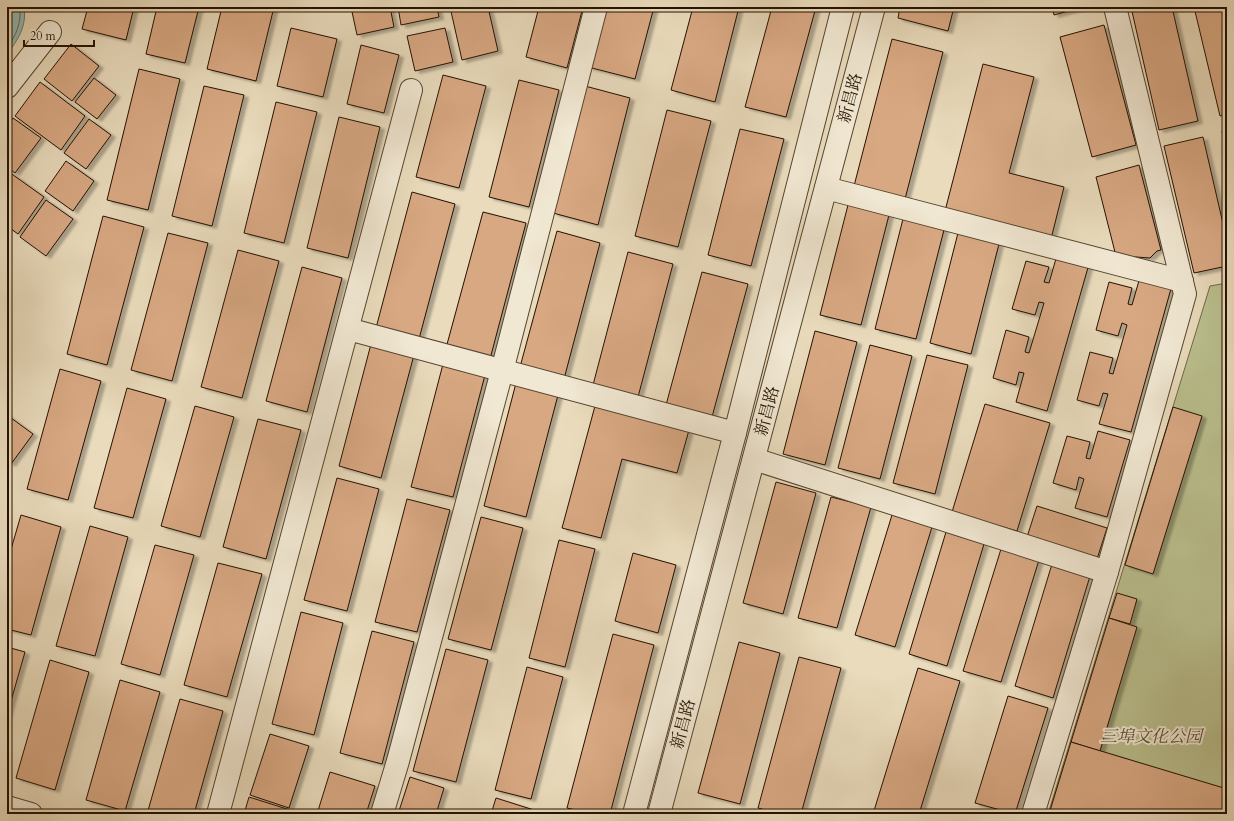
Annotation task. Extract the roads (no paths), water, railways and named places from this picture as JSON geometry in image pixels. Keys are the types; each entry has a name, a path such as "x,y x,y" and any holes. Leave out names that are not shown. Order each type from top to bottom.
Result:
{"street":[{"path":"382,814 398,761 502,370 596,7"},
{"name":"新昌路","path":"634,814 735,433 844,7"},
{"name":"新昌路","path":"659,814 874,7"},
{"path":"1033,814 1107,572 1185,294 1115,7"},
{"path":"7,87 50,32"},
{"path":"218,814 411,90"},
{"path":"826,188 1182,281"},
{"path":"348,329 735,433"},
{"path":"754,458 1107,572"},
{"path":"7,807 31,814"}],"water":[{"path":"8,7 24,7 25,14 21,32 7,54"}],"park label":[{"name":"三埠文化公园","path":"1151,736"}]}
